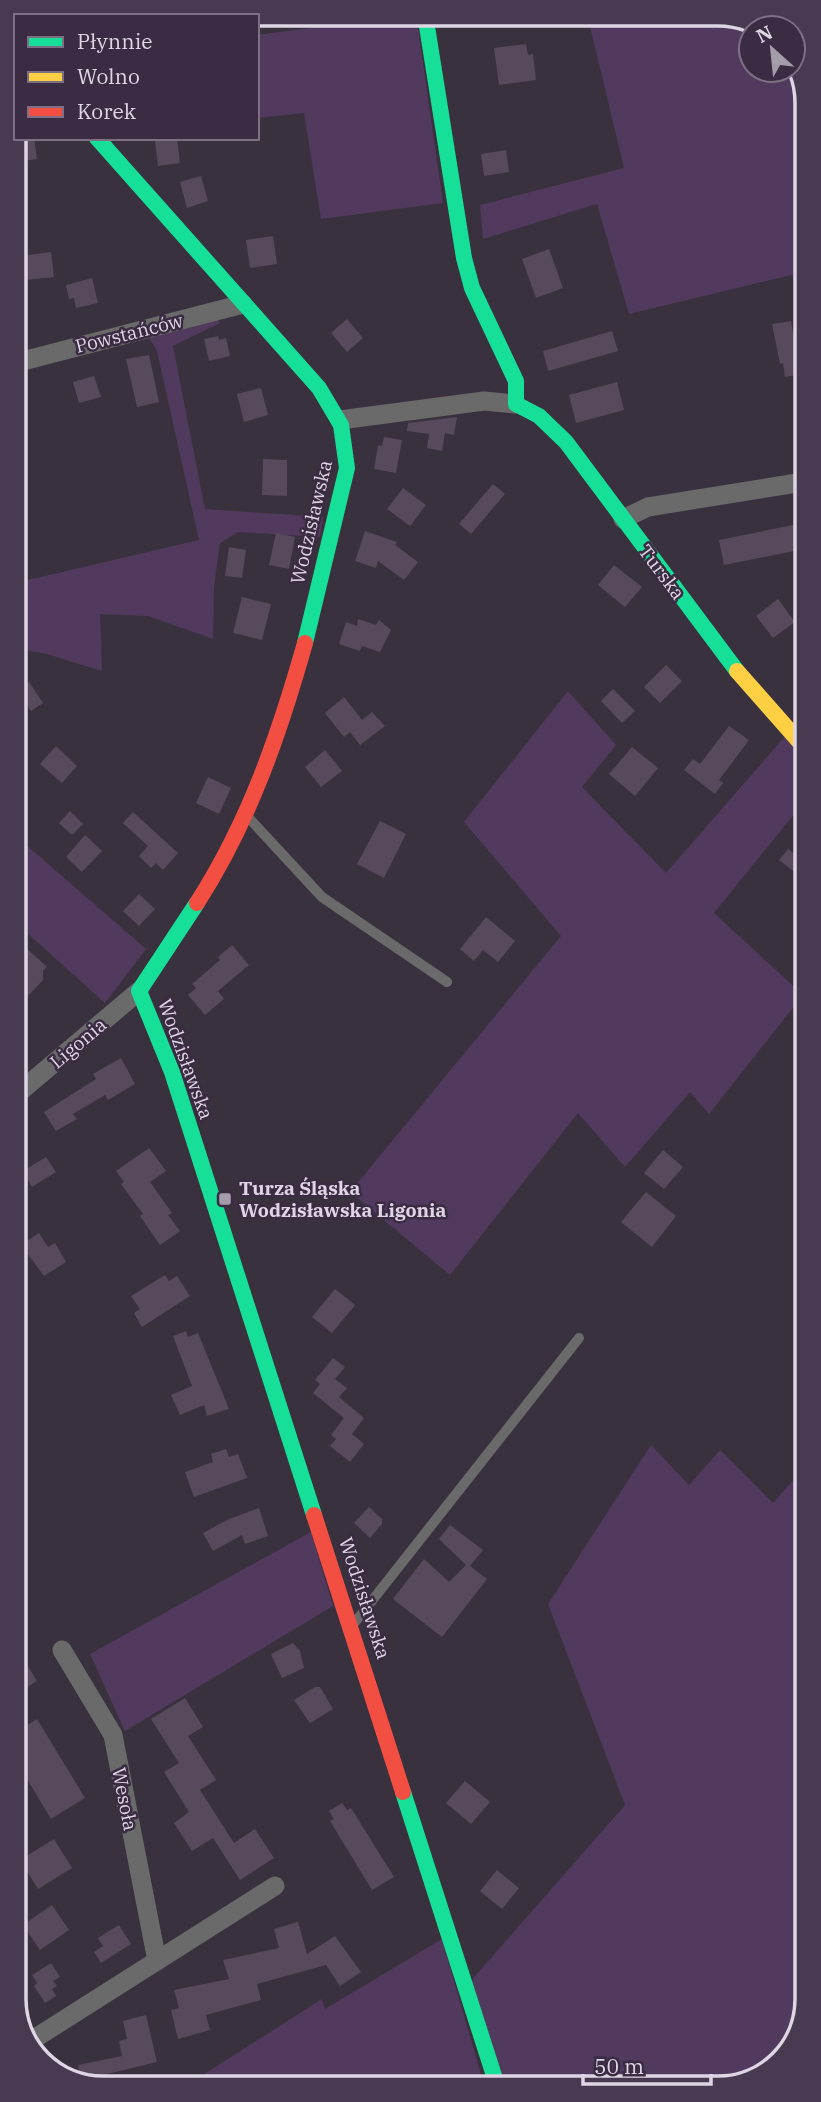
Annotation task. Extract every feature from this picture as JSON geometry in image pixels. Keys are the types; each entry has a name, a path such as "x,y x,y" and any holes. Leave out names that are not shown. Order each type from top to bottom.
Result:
{"street":[{"path":"427,26 464,258 472,288 516,381 516,404"},
{"name":"Wodzisławska","path":"99,140 319,388 340,420 347,440 347,468 304,646 276,738 246,816 208,886 161,953 139,991 172,1073 352,1626 494,2076"},
{"name":"Powstańców","path":"26,360 243,304"},
{"name":"Turska","path":"340,420 484,401 516,404 539,416 557,432 732,665 795,737"},
{"path":"623,519 648,507 795,483"},
{"name":"Ligonia","path":"26,1087 139,991"},
{"name":"Wesoła","path":"62,1650 113,1735 157,1961"},
{"path":"36,2037 275,1886"}],"lane":[{"path":"246,816 321,897 447,982"},
{"path":"352,1626 579,1338"}],"shaded area":[{"path":"325,26 418,26 443,203 321,219 304,113 259,118 259,35"},
{"path":"590,26 723,26 737,29 737,84 792,84 795,103 795,274 629,314 597,204 483,239 480,205 624,168"},
{"path":"216,318 220,323 173,346 205,509 323,517 320,537 238,532 220,543 214,587 213,639 148,616 100,614 102,671 26,650 26,580 199,540 157,351 148,336"},
{"path":"568,691 616,745 582,787 666,873 787,734 795,743 795,813 714,913 795,988 795,1005 709,1114 690,1092 625,1167 578,1113 450,1275 350,1192 561,936 464,822"},
{"path":"26,845 146,949 105,1003 26,932"},
{"path":"651,1445 689,1485 720,1450 773,1503 795,1478 795,1999 791,2024 782,2042 765,2060 743,2072 718,2076 502,2076 470,1982 625,1805 548,1604"},
{"path":"311,1532 333,1606 125,1731 90,1654"},
{"path":"442,1939 481,2076 201,2076 322,1999 325,2009"}],"building":[{"path":"526,44 528,55 533,54 536,80 499,85 494,48"},
{"path":"26,140 34,140 37,159 26,161"},
{"path":"177,140 180,163 158,166 155,141"},
{"path":"506,150 509,172 484,176 481,154"},
{"path":"201,176 208,201 187,208 180,182"},
{"path":"273,236 277,264 250,268 246,240"},
{"path":"549,249 563,288 536,298 522,259"},
{"path":"51,252 54,277 26,280 26,255"},
{"path":"92,278 98,303 76,308 74,298 69,299 66,285"},
{"path":"347,319 363,338 347,352 331,333"},
{"path":"791,321 795,338 795,375 785,377 772,324"},
{"path":"612,331 618,351 548,371 543,351"},
{"path":"218,336 219,340 226,338 230,356 209,361 204,339"},
{"path":"149,355 159,402 137,407 126,359"},
{"path":"94,376 101,397 79,403 73,382"},
{"path":"617,382 624,410 576,423 569,395"},
{"path":"261,388 268,415 244,422 237,394"},
{"path":"457,417 454,435 445,433 442,451 427,448 429,434 407,431 408,423"},
{"path":"384,437 402,440 396,473 374,469 378,445 382,446"},
{"path":"263,459 287,460 287,496 262,495"},
{"path":"493,484 505,494 471,534 459,524"},
{"path":"403,488 426,505 410,526 387,509"},
{"path":"795,525 795,551 724,565 719,540"},
{"path":"365,531 397,542 395,545 418,562 404,580 378,561 376,568 355,561"},
{"path":"276,533 295,537 289,569 269,565"},
{"path":"229,547 246,550 242,578 225,576"},
{"path":"614,565 642,587 625,607 598,585"},
{"path":"242,597 271,604 262,640 233,633"},
{"path":"778,599 795,622 773,638 756,616"},
{"path":"358,619 376,625 379,620 391,630 380,652 362,646 360,651 339,644 346,622 357,626"},
{"path":"666,665 682,681 660,703 644,687"},
{"path":"29,682 43,703 31,711 26,704 26,684"},
{"path":"613,689 635,711 622,723 601,701"},
{"path":"344,697 362,720 372,712 385,726 360,745 350,732 344,737 325,713"},
{"path":"729,726 749,740 719,780 723,783 715,794 684,770 693,759 700,764"},
{"path":"56,746 77,766 62,783 40,764"},
{"path":"632,747 658,768 635,796 609,774"},
{"path":"325,750 342,771 321,787 305,767"},
{"path":"208,777 231,788 219,814 196,803"},
{"path":"70,811 83,824 72,835 59,823"},
{"path":"133,812 178,853 163,870 156,863 151,868 139,856 148,846 123,823"},
{"path":"380,821 406,834 384,878 357,864"},
{"path":"85,835 102,851 82,872 66,857"},
{"path":"788,849 795,855 795,872 779,860"},
{"path":"139,894 155,909 139,926 123,911"},
{"path":"486,917 515,941 498,962 483,950 474,961 460,949"},
{"path":"232,945 249,965 218,991 224,999 205,1015 188,995 196,988 192,984 220,960 218,957"},
{"path":"26,948 47,967 43,971 43,980 27,997"},
{"path":"121,1058 135,1084 108,1100 105,1095 73,1114 77,1119 56,1131 44,1112 96,1079 93,1074"},
{"path":"149,1148 166,1171 150,1182 172,1213 168,1215 180,1231 160,1245 140,1216 143,1214 121,1184 124,1182 116,1171"},
{"path":"663,1150 683,1167 664,1189 644,1173"},
{"path":"46,1157 56,1172 32,1187 26,1176 26,1169"},
{"path":"646,1192 676,1216 652,1247 621,1222"},
{"path":"39,1233 48,1247 55,1243 66,1262 44,1276 26,1252 26,1242"},
{"path":"165,1275 169,1281 177,1276 190,1296 142,1327 134,1313 140,1309 131,1296"},
{"path":"335,1289 355,1305 332,1333 312,1317"},
{"path":"186,1331 188,1337 198,1333 229,1409 207,1416 204,1405 180,1415 171,1395 192,1386 173,1336"},
{"path":"333,1358 345,1367 335,1379 347,1388 339,1397 364,1418 352,1434 364,1444 350,1462 330,1446 336,1439 331,1435 344,1418 313,1393 320,1384 315,1380"},
{"path":"226,1449 229,1457 238,1454 247,1478 194,1497 185,1472 213,1462 211,1454"},
{"path":"369,1507 382,1519 382,1524 370,1538 354,1523"},
{"path":"259,1508 268,1536 245,1544 242,1535 213,1551 203,1533 229,1519"},
{"path":"450,1525 483,1550 470,1566 487,1579 442,1637 393,1599 424,1559 449,1582 466,1565 439,1539"},
{"path":"293,1643 300,1651 304,1668 282,1678 271,1654"},
{"path":"26,1663 37,1681 26,1688"},
{"path":"315,1687 320,1687 333,1709 310,1723 294,1700"},
{"path":"185,1698 203,1727 188,1736 216,1780 200,1790 234,1843 255,1829 274,1858 240,1880 213,1838 192,1851 174,1823 189,1812 164,1772 179,1763 151,1719"},
{"path":"37,1719 85,1798 51,1819 26,1777 26,1726"},
{"path":"465,1781 490,1802 471,1824 446,1803"},
{"path":"342,1803 347,1810 351,1808 394,1877 372,1890 330,1821 334,1819 329,1811"},
{"path":"54,1839 72,1868 38,1889 26,1870 26,1856"},
{"path":"497,1870 519,1888 502,1909 480,1891"},
{"path":"52,1905 69,1930 40,1950 26,1929 26,1923"},
{"path":"298,1922 307,1954 335,1936 361,1972 340,1986 326,1965 257,1984 261,2000 206,2015 210,2030 178,2039 171,2010 179,2008 174,1990 229,1979 223,1960 279,1948 274,1929"},
{"path":"119,1925 131,1944 101,1963 94,1952 103,1946 98,1938"},
{"path":"51,1963 60,1977 53,1981 57,1986 52,1989 56,1996 45,2003 34,1986 37,1983 32,1975"},
{"path":"146,2015 157,2062 103,2076 79,2072 78,2065 122,2056 119,2041 127,2039 123,2021"}],"traffic: fast":[{"path":"427,26 464,258 472,288 516,381 516,404 539,416 566,442 737,671"},
{"path":"99,140 319,388 341,425 347,468 305,643"},
{"path":"197,903 139,991 172,1072 314,1515"},
{"path":"403,1792 494,2076"}],"traffic: slow":[{"path":"737,671 795,737"}],"traffic: jam":[{"path":"197,903 232,841 261,777 305,643"},
{"path":"314,1515 403,1792"}],"place":[{"name":"Turza Śląska Wodzisławska Ligonia","path":"225,1199"}]}
